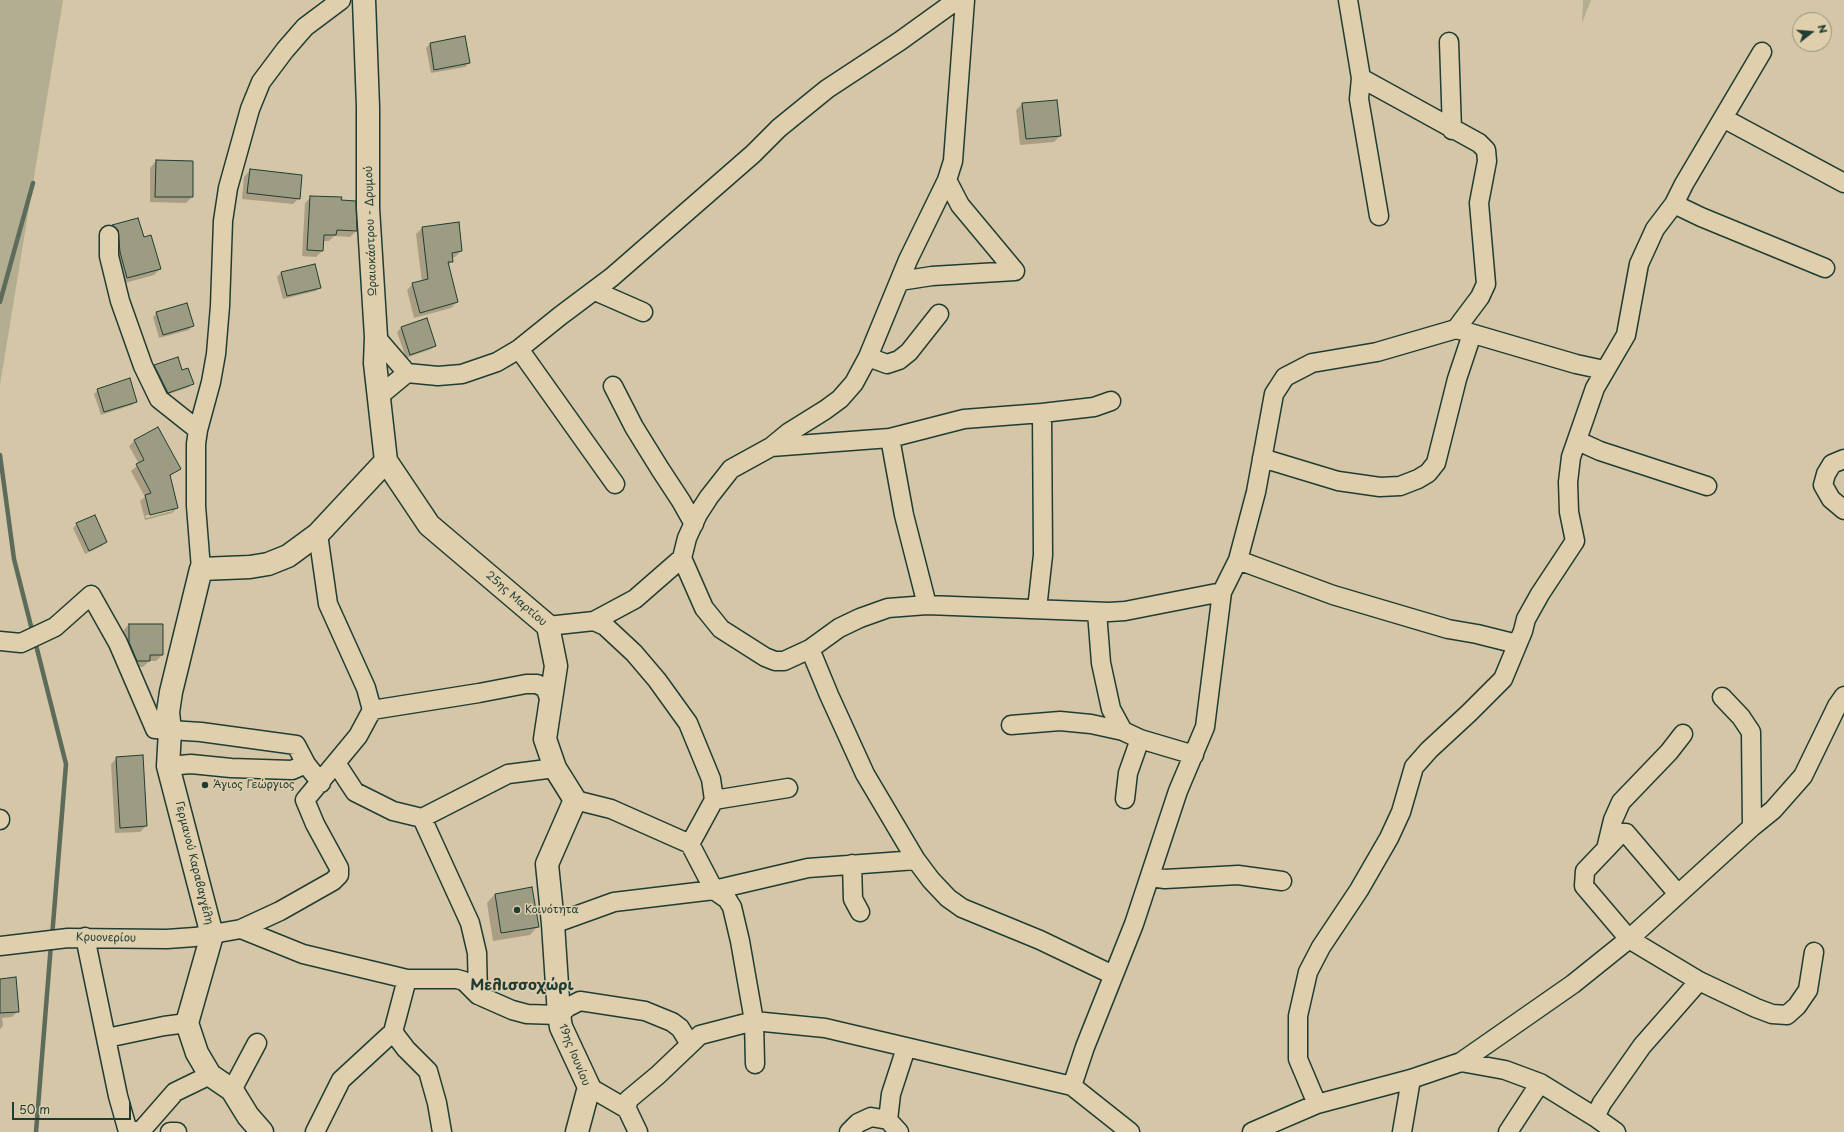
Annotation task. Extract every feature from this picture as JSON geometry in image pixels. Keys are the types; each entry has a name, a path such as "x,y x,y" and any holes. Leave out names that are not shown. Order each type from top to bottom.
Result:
{"main road":[{"name":"Ωραιοκάστρου - Δρυμού","path":"364,0 368,107 368,208 376,337 375,363 386,461"},
{"path":"201,569 250,568 268,564 288,556 318,534 386,461"},
{"name":"25ης Μαρτίου","path":"386,461 429,525 548,626 556,666 545,740 555,768 575,800"},
{"name":"Γερμανού Καραβαγγέλη","path":"187,1023 212,935 168,766 170,731 168,712 171,692 201,569"},
{"path":"554,924 547,864 575,800"},
{"name":"19ης Ιουνίου","path":"554,924 561,1027 589,1087 577,1132"},
{"path":"187,1023 197,1053 210,1075 232,1090 253,1129"}],"street":[{"path":"201,569 196,506 198,430 211,382 216,354 220,306 223,221 228,188 250,109 261,82 285,50 305,28 341,0"},
{"path":"376,337 407,373 438,376 462,374 497,362 519,349 560,316 595,291 753,154 779,128 815,99 957,0"},
{"path":"548,626 594,621 635,599 682,558 687,538 694,524 709,497 731,469 771,447 788,433 840,399 854,383 868,357 908,260 947,180 953,161 965,0"},
{"path":"1348,0 1361,78 1359,99 1379,216"},
{"path":"1449,42 1452,130"},
{"path":"1317,1104 1298,1058 1298,1016 1308,972 1321,947 1358,890 1389,838 1401,812 1414,767 1429,750 1469,713 1503,678 1526,619 1534,604 1575,541 1569,512 1568,482 1571,457 1578,441 1595,388 1604,370 1626,336 1639,264 1656,229 1674,204 1762,52"},
{"path":"1262,458 1338,481 1380,487 1400,486 1418,479 1428,472 1436,463 1457,380 1464,331 1486,284 1479,203 1487,161 1486,150 1479,143 1452,130 1361,78"},
{"path":"1723,118 1844,183"},
{"path":"900,281 932,276 1015,271 960,205 947,180"},
{"path":"1674,204 1701,217 1825,268"},
{"path":"109,235 109,256 120,301 143,366 159,399 198,430"},
{"path":"595,291 643,312"},
{"path":"868,357 887,364 899,360 909,352 939,314"},
{"path":"1072,1086 1084,1047 1113,974 1121,959 1178,791 1205,727 1222,592 1238,560 1256,492 1274,394 1285,377 1312,363 1377,352 1464,331 1576,364 1604,370"},
{"path":"519,349 616,484"},
{"path":"378,398 407,373"},
{"path":"613,386 634,426 694,524"},
{"path":"771,447 890,438 964,419 1094,407 1111,401"},
{"path":"1037,609 1043,555 1042,413"},
{"path":"890,438 904,515 927,605"},
{"path":"1578,441 1600,451 1707,486"},
{"path":"1844,459 1832,464 1826,474 1823,485 1831,499 1844,510"},
{"path":"0,641 21,643 55,627 91,596 118,643 154,729 201,732 296,745 306,764 321,783 358,736 372,710 366,688 328,604 318,534"},
{"path":"682,558 704,608 721,628 765,658 775,661 784,661 810,649 839,628 860,618 888,608 927,605 1098,612 1125,611 1222,592"},
{"path":"1238,560 1334,595 1448,629 1477,634 1517,644"},
{"path":"1098,612 1101,663 1111,709 1123,731"},
{"path":"594,621 605,626 634,653 688,723 708,772 714,800 690,844"},
{"path":"810,649 865,774 916,860 944,894 962,908 1040,940 1113,974"},
{"path":"372,710 479,694 526,684 537,684 545,688 550,700"},
{"path":"1252,1132 1317,1104 1412,1079 1461,1062 1574,984 1629,939 1777,806 1803,776 1837,706 1844,696"},
{"path":"1722,697 1741,716 1751,732 1752,827"},
{"path":"1011,725 1060,721 1091,724 1123,731 1140,739 1194,755"},
{"path":"1606,849 1612,820 1622,802 1669,752 1683,734"},
{"path":"1124,799 1130,766 1140,739"},
{"path":"336,763 354,792 393,811 422,818 508,774 555,768"},
{"path":"168,766 191,764 231,768 292,770 306,764"},
{"name":"Κρυονερίου","path":"0,946 76,937 167,939 212,935 241,929 280,911 333,881 339,875 339,868 315,824 305,800 321,783"},
{"path":"714,800 788,788"},
{"path":"575,800 611,809 690,844 714,890 727,899 732,907 740,941 754,1021 755,1064"},
{"path":"422,818 470,923 477,953 478,995"},
{"path":"1678,894 1626,833 1621,833 1585,871 1584,886 1629,939 1699,981 1766,1012 1787,1015 1797,1006 1808,990 1814,952"},
{"path":"554,924 614,902 714,890 808,868 916,860"},
{"path":"852,864 853,899 860,912"},
{"path":"1150,877 1165,879 1238,876 1282,881"},
{"path":"241,929 303,954 407,979 457,979 464,981 478,995 512,1010 527,1014 559,1015 568,1006 580,1001 645,1011 672,1022 680,1028 690,1044"},
{"path":"76,937 107,1038 118,1096 127,1128 138,1132 175,1092 210,1075"},
{"path":"315,1132 341,1080 393,1032 407,979"},
{"path":"1595,1117 1602,1103 1642,1046 1699,981"},
{"path":"638,1132 627,1109 628,1100 658,1075 700,1035 754,1021 825,1028 1072,1086 1130,1132"},
{"path":"107,1038 164,1026 187,1023"},
{"path":"393,1032 406,1049 428,1071 437,1103 442,1132"},
{"path":"232,1090 258,1043"},
{"path":"849,1132 858,1123 871,1117 894,1126 891,1094 906,1048"},
{"path":"1461,1062 1505,1070 1540,1083 1595,1117 1616,1132"},
{"path":"1402,1132 1412,1079"},
{"path":"1508,1132 1540,1083"},
{"path":"589,1087 627,1109"},
{"path":"170,1132 177,1132"}],"shaded area":[{"path":"0,0 63,0 0,385"},
{"path":"1583,0 1591,0 1582,23"}],"building":[{"path":"465,36 470,63 434,70 430,43"},
{"path":"1057,100 1061,136 1026,139 1022,103"},
{"path":"156,160 193,161 193,197 155,197"},
{"path":"250,169 302,175 300,199 247,193"},
{"path":"310,196 342,197 341,200 356,201 357,231 337,230 336,235 324,235 323,251 307,250"},
{"path":"138,218 144,237 151,235 161,269 127,278 120,252 118,230 112,225"},
{"path":"459,222 462,251 452,253 453,262 448,262 458,302 420,313 412,283 428,279 422,227"},
{"path":"315,264 321,288 287,296 281,272"},
{"path":"187,303 194,326 163,335 156,312"},
{"path":"427,318 436,346 410,355 401,327"},
{"path":"178,357 182,370 188,368 194,384 168,393 154,365"},
{"path":"130,378 137,402 104,412 97,389"},
{"path":"158,427 181,469 170,475 178,508 150,515 145,495 151,493 136,464 144,460 134,440"},
{"path":"95,515 107,542 89,551 76,523"},
{"path":"129,624 163,624 163,655 150,655 150,661 137,661 129,642"},
{"path":"143,755 147,826 120,828 116,757"},
{"name":"Κοινότητα","path":"532,887 539,927 501,933 495,894"},
{"path":"16,977 19,1012 0,1013 0,979"}],"waterway":[{"path":"0,302 33,183"},
{"path":"0,455 14,559 33,634"},
{"path":"35,641 66,764 52,937"},
{"path":"36,1132 51,944"}],"place":[{"name":"Άγιος Γεώργιος","path":"205,785"},
{"name":"Κοινότητα","path":"517,910"}],"district":[{"name":"Μελισσοχώρι","path":"522,986"}]}
